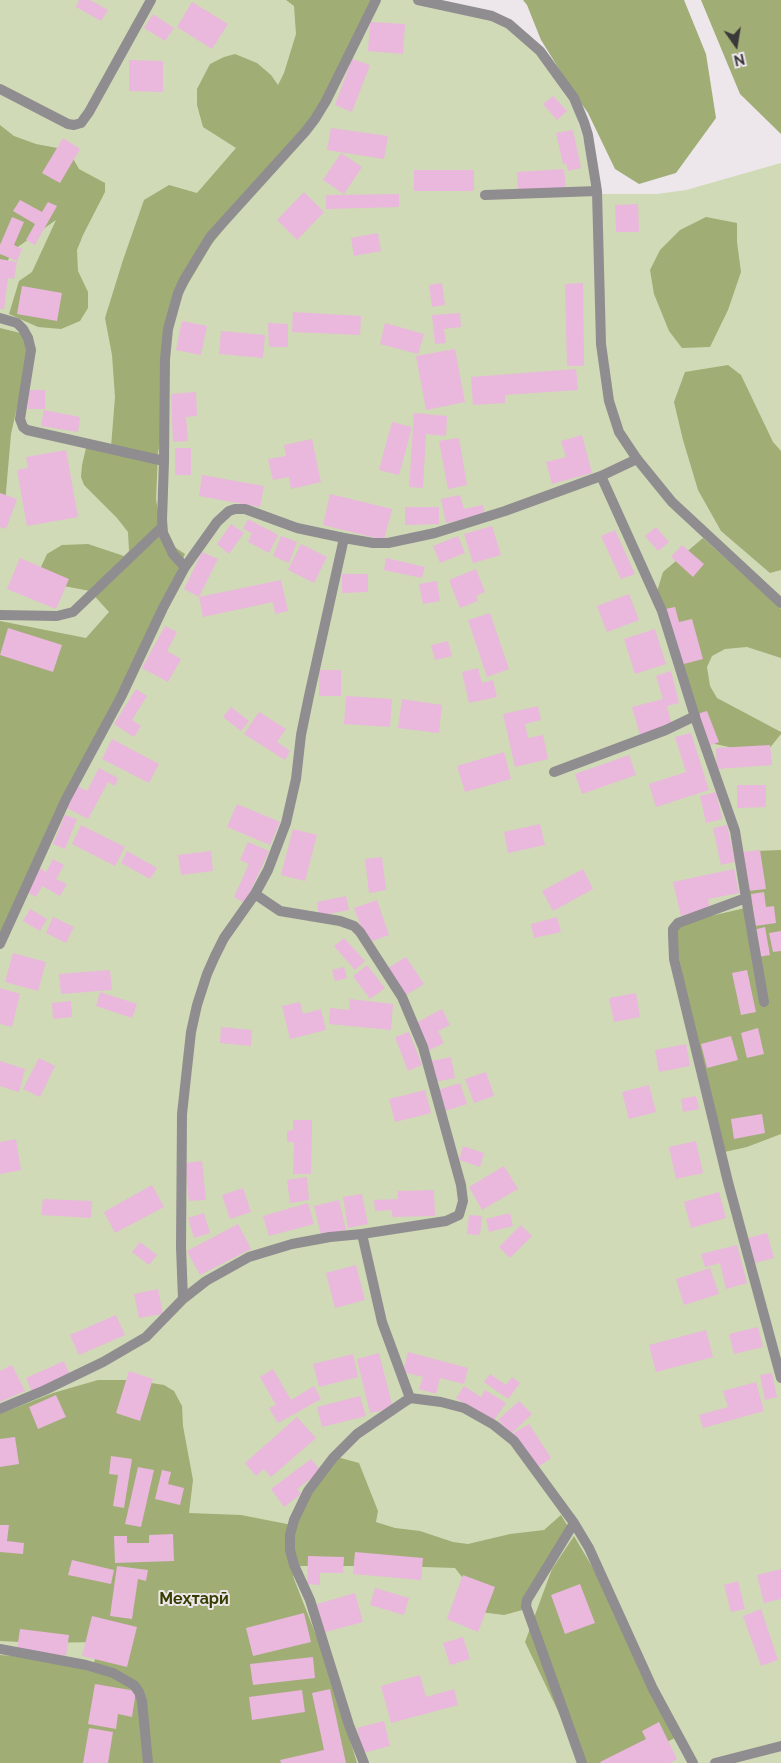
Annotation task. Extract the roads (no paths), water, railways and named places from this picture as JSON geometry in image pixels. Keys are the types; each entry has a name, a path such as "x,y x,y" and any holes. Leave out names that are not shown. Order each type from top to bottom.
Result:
{"street":[{"path":"0,89 68,124 81,123 89,112 151,0"},
{"path":"185,567 173,554 165,539 162,527 165,359 168,329 178,292 210,237 315,119 326,101 376,0"},
{"path":"418,0 492,16 509,24 540,51 574,98 580,110 591,148 597,191 601,344 609,401 619,432 672,502 781,603"},
{"path":"485,195 597,191"},
{"path":"0,318 17,323 23,329 31,350 20,419 22,426 27,430 164,461"},
{"path":"0,944 66,799 121,697 163,608 185,567 224,514 235,509 245,509 297,528 373,543 388,543 419,537 505,511 601,476 638,459"},
{"path":"601,476 654,590 732,821 764,1002"},
{"path":"0,615 57,616 73,612 162,527"},
{"path":"183,1299 181,1247 182,1114 191,1032 206,974 214,956 224,938 255,894 268,870 286,822 296,779 301,735 344,538"},
{"path":"554,772 666,730 695,716"},
{"path":"0,1409 103,1362 146,1337 183,1299 206,1281 249,1257 302,1242 446,1221 459,1215 462,1208 462,1185 422,1047 402,998 356,928 340,921 280,911 255,894"},
{"path":"746,898 678,923 673,929 674,959 728,1182 781,1378"},
{"path":"362,1234 382,1322 410,1398"},
{"path":"364,1763 349,1725 310,1600 294,1565 290,1550 290,1535 294,1520 308,1491 333,1458 356,1434 410,1398 441,1402 464,1408 504,1431 514,1441 574,1523 597,1563 653,1689 693,1763"},
{"path":"574,1523 527,1600 526,1606 582,1763"},
{"path":"0,1649 86,1665 113,1673 134,1685 142,1701 148,1763"},
{"path":"715,1763 781,1746"}],"district":[{"name":"Меҳтарӣ","path":"194,1599"}]}
